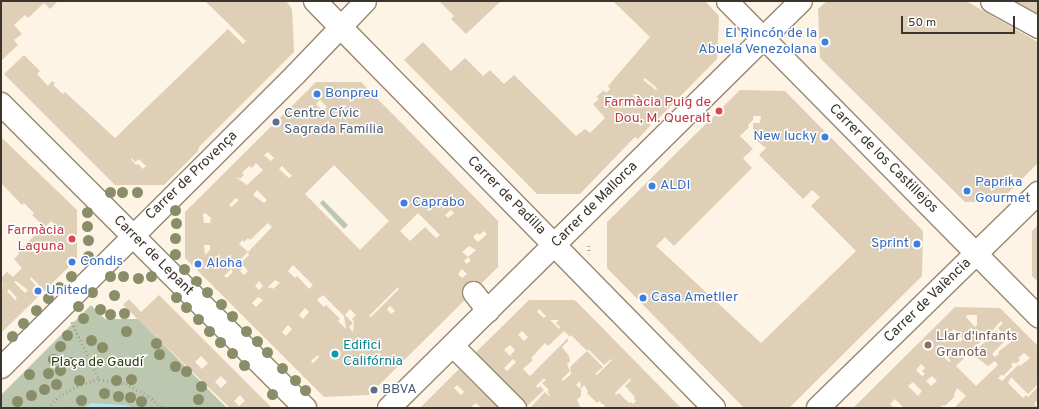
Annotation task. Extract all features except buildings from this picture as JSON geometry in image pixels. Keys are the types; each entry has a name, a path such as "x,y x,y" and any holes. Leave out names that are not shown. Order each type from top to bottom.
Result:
{"main road":[{"name":"Carrer de Padilla","path":"315,1 714,408"},
{"name":"Carrer de Mallorca","path":"389,408 415,374 453,346 801,1"},
{"name":"Carrer de Lepant","path":"1,104 305,408"},
{"name":"Carrer de València","path":"818,408 1038,193"}],"street":[{"name":"Carrer de Provença","path":"1,367 295,74 365,1"},
{"name":"Carrer de los Castillejos","path":"727,1 1038,316"},
{"path":"991,1 1038,27"},
{"path":"473,292 488,311"},
{"path":"453,346 515,408"}],"path":[{"path":"589,246 589,254"},
{"path":"71,321 98,379"},
{"path":"48,408 59,396 82,384 98,379 126,384 149,396 163,408"}],"green space":[{"path":"323,200 348,225 344,229 320,203"},
{"name":"Plaça de Gaudí","path":"91,305 105,319 138,319 227,408 1,408 1,395"}],"water":[{"path":"91,403 125,405 135,408 84,408"}],"place":[{"name":"El Rincón de la Abuela Venezolana","path":"825,42"},
{"name":"Bonpreu","path":"317,94"},
{"name":"Farmàcia Puig de Dou, M. Queralt","path":"719,111"},
{"name":"Centre Cívic Sagrada Familia","path":"276,122"},
{"name":"New lucky","path":"825,137"},
{"name":"ALDI","path":"652,186"},
{"name":"Paprika Gourmet","path":"967,191"},
{"name":"Caprabo","path":"404,203"},
{"name":"Farmàcia Laguna","path":"72,239"},
{"name":"Sprint","path":"917,244"},
{"name":"Condis","path":"72,262"},
{"name":"Aloha","path":"198,264"},
{"name":"United","path":"38,291"},
{"name":"Casa Ametller","path":"643,298"},
{"name":"Llar d'infants Granota","path":"928,345"},
{"name":"Edifici Califórnia","path":"335,354"},
{"name":"BBVA","path":"374,390"}]}
